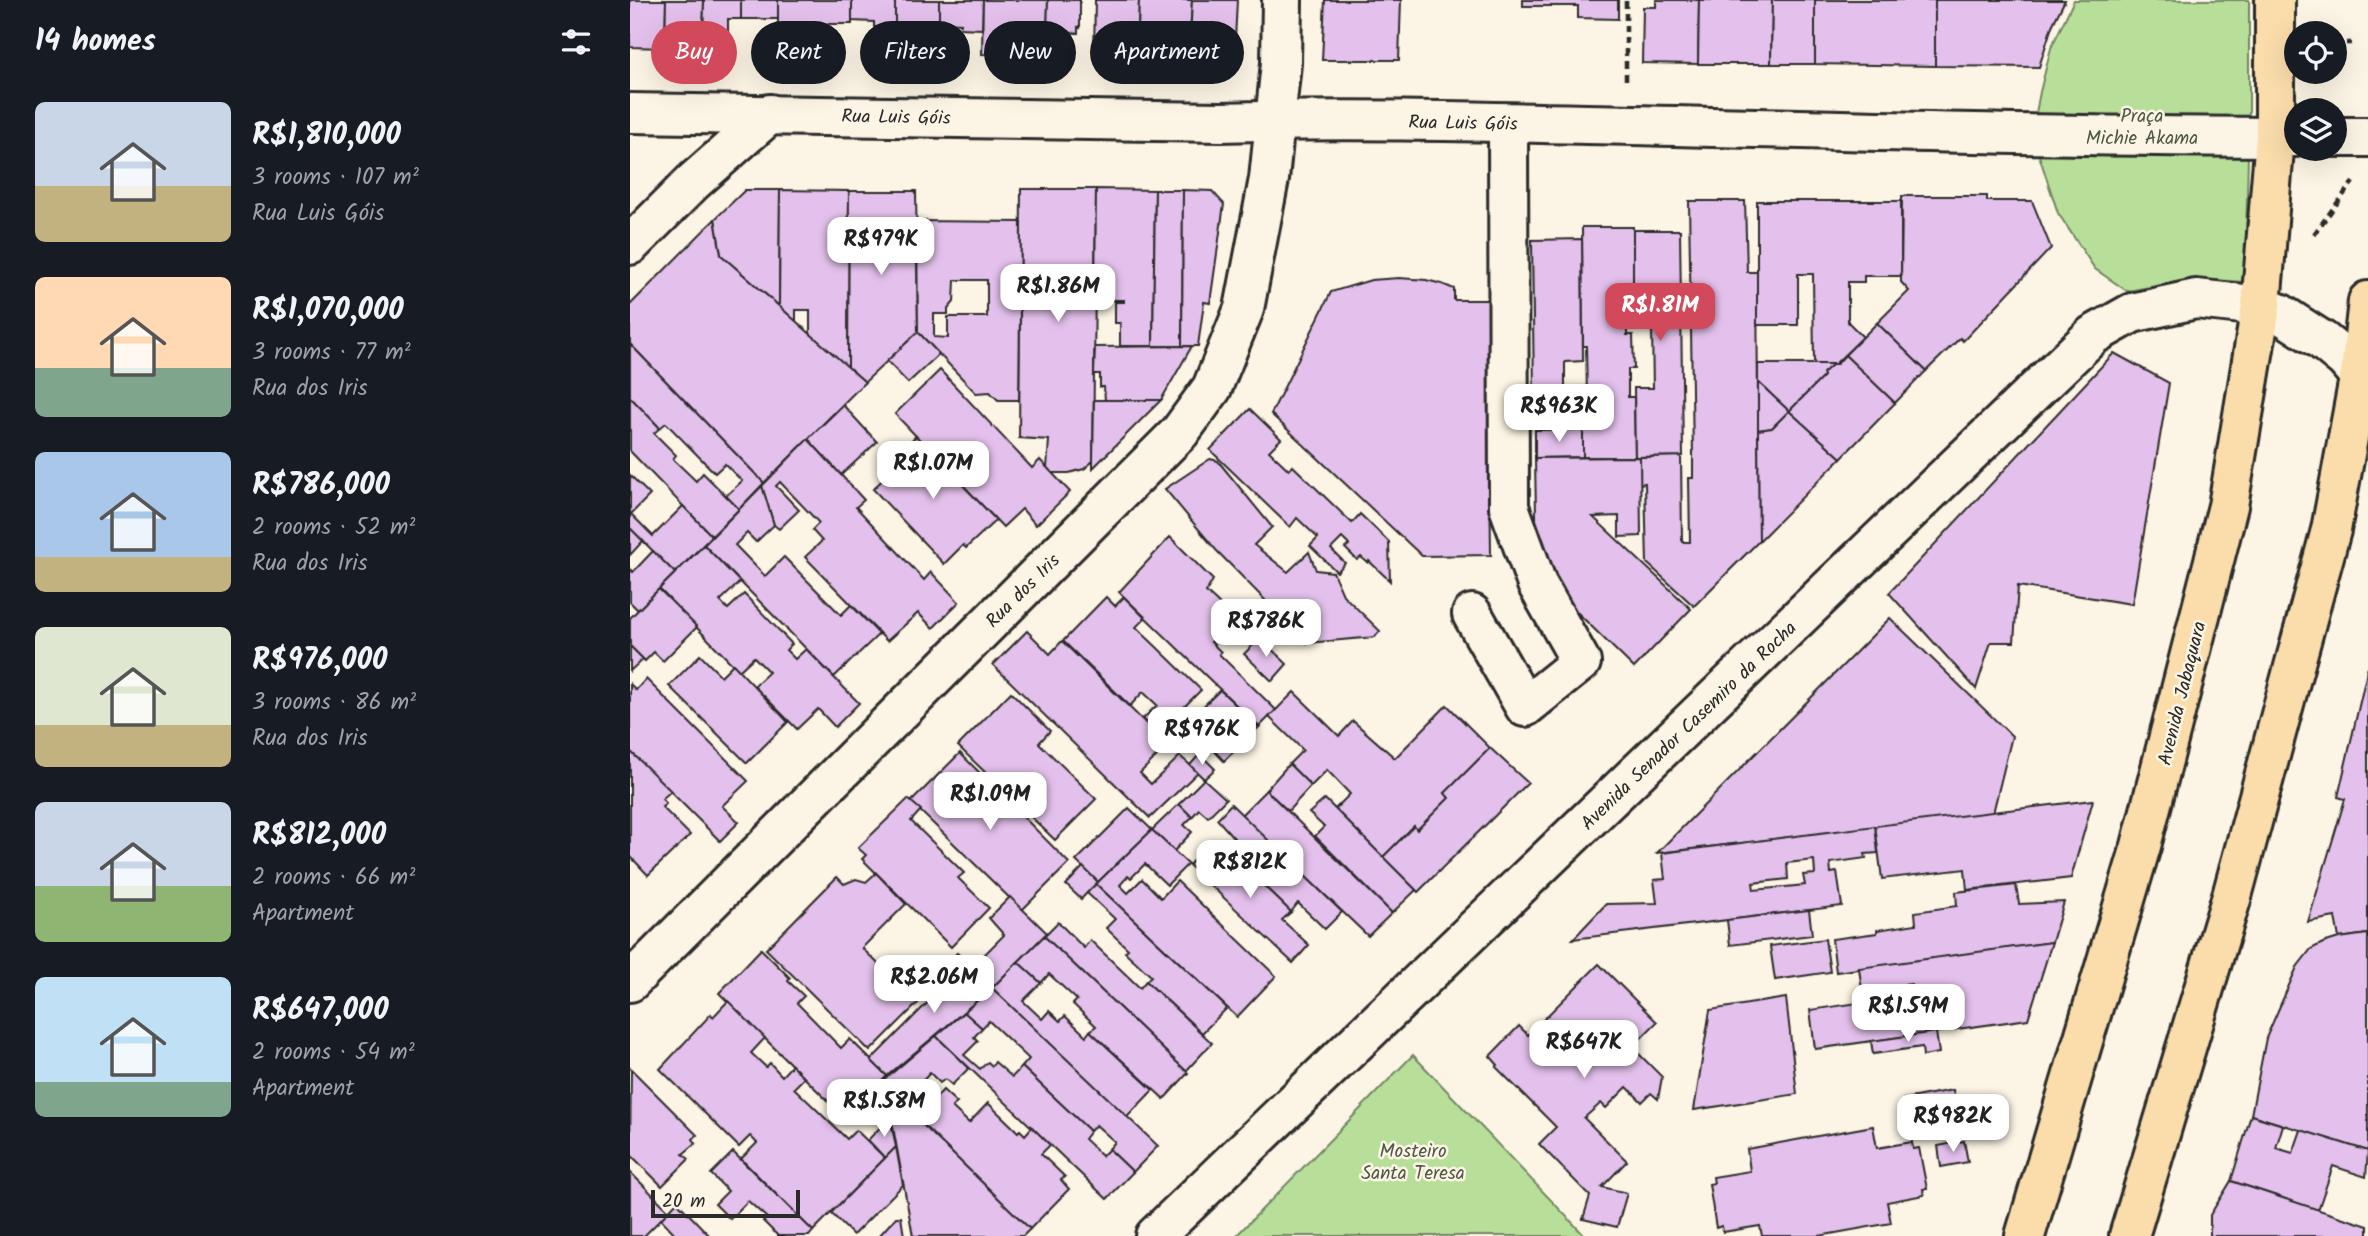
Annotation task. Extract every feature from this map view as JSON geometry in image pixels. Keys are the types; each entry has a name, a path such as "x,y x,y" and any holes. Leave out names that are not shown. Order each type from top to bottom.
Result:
{"main road":[{"name":"Avenida Jabaquara","path":"2275,0 2284,112"},
{"name":"Avenida Jabaquara","path":"2025,1236 2141,846 2222,532 2261,306 2284,151"},
{"path":"2129,1236 2232,896 2328,543 2364,380 2368,301"}],"street":[{"name":"Rua dos Iris","path":"630,982 1180,432 1212,388 1244,309 1269,179 1281,63 1282,0"},
{"name":"Rua Luis Góis","path":"630,113 1207,122 1275,120 1508,123 2284,137"},
{"path":"630,245 692,182 769,114"},
{"path":"1472,614 1525,707 1581,662 1537,584 1509,507 1508,123"},
{"path":"2347,137 2368,137"},
{"name":"Avenida Senador Casemiro da Rocha","path":"1155,1236 2093,335 2132,313 2196,299 2261,306 2281,314 2323,341 2364,380"}],"path":[{"path":"1626,0 1626,85"}],"green space":[{"name":"Praça Michie Akama","path":"2074,0 2249,0 2245,282 2197,279 2127,291 2095,269 2058,213 2032,134 2051,48"},
{"name":"Mosteiro Santa Teresa","path":"1413,1055 1585,1236 1236,1236"}],"building":[{"path":"630,0 666,0 666,21 651,21 651,48 630,47"},
{"path":"666,0 704,0 704,21 666,21"},
{"path":"704,0 741,0 741,19 704,21"},
{"path":"741,0 778,0 778,19 741,19"},
{"path":"778,0 852,0 852,24 846,24 846,21 778,21"},
{"path":"852,0 895,0 895,21 852,21"},
{"path":"895,0 939,0 939,21 895,21"},
{"path":"939,0 983,0 982,29 970,28 970,21 939,21"},
{"path":"983,0 1048,0 1048,21 984,21 982,54"},
{"path":"1048,0 1080,0 1078,33 1076,21 1047,21"},
{"path":"1095,0 1139,0 1138,21 1095,21"},
{"path":"1139,0 1192,0 1191,21 1138,21"},
{"path":"1192,0 1237,0 1236,21 1191,21"},
{"path":"1325,0 1401,0 1399,60 1322,60"},
{"path":"1523,0 1618,0 1618,19 1578,18 1578,6 1523,6"},
{"path":"1656,0 1699,0 1698,64 1642,63 1643,7 1656,7"},
{"path":"1699,0 1772,0 1771,64 1698,64"},
{"path":"1772,0 1815,0 1815,64 1771,64"},
{"path":"1815,0 1935,0 1935,66 1815,64"},
{"path":"1935,0 2065,0 2052,26 2039,67 1935,66"},
{"path":"1021,189 1096,189 1093,461 1084,469 1069,473 1052,473 1047,468 1049,440 1019,438"},
{"path":"1096,189 1155,190 1153,346 1120,346 1120,323 1115,323 1115,302 1124,300 1095,300"},
{"path":"745,190 780,190 779,306 721,255 715,219"},
{"path":"780,190 849,191 848,367 810,334 810,310 796,310 796,322 779,306"},
{"path":"1155,190 1183,190 1182,346 1153,346"},
{"path":"1183,190 1212,191 1224,204 1210,303 1204,302 1198,346 1182,346"},
{"path":"849,191 916,191 918,332 865,382 848,367"},
{"path":"1902,196 1987,196 1987,201 2032,201 2051,248 1963,341 1960,338 1926,371 1877,323 1909,291 1901,282"},
{"path":"1689,201 1745,201 1747,272 1757,272 1759,541 1694,606 1647,563 1645,483 1640,484 1640,457 1681,456 1682,542 1690,542 1689,478 1693,478 1693,456"},
{"path":"1757,201 1901,201 1901,276 1864,276 1864,282 1848,282 1848,322 1863,337 1835,364 1814,364 1813,274 1798,274 1798,325 1757,325"},
{"path":"715,219 721,255 865,382 764,483 630,344 630,305"},
{"path":"917,221 1021,222 1019,400 998,400 990,392 976,393 918,332","holes":["955,280 987,280 987,317 948,317 948,338 934,337 934,314 948,314 948,309 954,302"]},
{"path":"1582,227 1633,227 1633,300 1627,305 1627,335 1633,335 1634,369 1628,369 1628,397 1634,397 1635,457 1583,457 1583,396 1587,396 1586,346 1583,346"},
{"path":"1633,230 1680,230 1683,456 1635,457 1634,388 1653,388 1652,328 1647,329 1646,299 1633,300"},
{"path":"1582,239 1583,361 1565,362 1565,393 1534,394 1532,240"},
{"path":"1399,278 1442,284 1454,289 1454,300 1488,300 1491,555 1422,556 1271,414 1331,292 1371,280"},
{"path":"1877,323 1926,371 1895,403 1845,355"},
{"path":"918,332 939,354 908,383 887,361"},
{"path":"630,344 764,483 739,509 726,496 742,481 725,464 715,473 666,423 660,428 630,397"},
{"path":"1192,346 1161,400 1105,400 1104,387 1100,387 1100,374 1094,374 1095,347"},
{"path":"2114,353 2169,383 2132,604 2018,586 2014,642 1991,642 1976,689 1889,593"},
{"path":"1845,355 1895,403 1841,458 1789,411 1824,376 1823,373"},
{"path":"1758,364 1833,364 1789,411 1758,382"},
{"path":"940,370 1032,468 1040,460 1070,492 1036,525 1022,509 1003,527 895,414"},
{"path":"1758,382 1789,411 1772,428 1758,430"},
{"path":"630,397 660,428 654,433 676,455 673,459 696,481 703,473 739,509 712,536 630,451"},
{"path":"1094,400 1161,400 1093,468 1093,461"},
{"path":"843,405 877,442 841,475 808,439"},
{"path":"1250,409 1281,439 1269,451 1289,470 1293,466 1352,523 1360,514 1389,542 1390,581 1369,561 1368,563 1361,557 1357,560 1345,548 1349,545 1342,538 1331,549 1345,563 1337,572 1310,546 1318,538 1297,518 1290,527 1210,450"},
{"path":"1789,411 1841,458 1759,541 1758,430 1772,428"},
{"path":"1583,429 1583,457 1535,458 1535,430"},
{"path":"916,436 996,520 966,548 963,545 944,564 873,489 895,468 889,462"},
{"path":"808,439 864,500 856,507 924,580 931,572 959,602 933,628 918,613 887,641 805,557 822,541 812,530 819,523 780,482 776,486 799,510 779,529 774,525 762,486"},
{"path":"1640,457 1641,536 1619,537 1619,516 1593,517 1691,609 1634,668 1537,573 1535,458"},
{"path":"1210,459 1218,461 1272,527 1254,545 1288,572 1309,552 1316,570 1333,572 1343,595 1380,631 1375,637 1307,643 1216,550 1165,489"},
{"path":"630,475 650,495 631,514 653,536 683,506 712,536 675,573 630,528"},
{"path":"762,486 774,525 756,542 747,533 735,545 765,576 784,557 841,615 851,605 879,634 834,677 704,545"},
{"path":"630,528 643,541 630,555"},
{"path":"1170,537 1213,580 1206,592 1234,618 1211,642 1221,652 1219,654 1276,710 1259,727 1119,592"},
{"path":"704,545 740,582 720,601 728,609 744,594 792,644 786,650 795,659 806,649 859,703 835,727 818,709 797,729 754,686 769,672 754,657 739,671 659,589"},
{"path":"653,551 675,573 638,610 630,602 630,569 633,572"},
{"path":"659,589 697,627 663,661 654,652 645,661 630,646 630,618"},
{"path":"1106,597 1115,606 1124,597 1145,618 1136,627 1201,690 1173,718 1191,736 1176,751 1143,719 1157,705 1143,692 1130,706 1063,641"},
{"path":"1890,618 2012,736 1993,813 1657,853"},
{"path":"1027,631 1050,654 1062,641 1168,745 1140,773 1151,784 1180,756 1198,772 1150,818 993,665"},
{"path":"1260,638 1287,664 1272,681 1244,654"},
{"path":"630,646 643,659 630,671"},
{"path":"700,655 721,676 733,664 788,722 747,763 669,686"},
{"path":"2368,667 2368,934 2339,938 2335,917 2308,922 2345,799 2338,797"},
{"path":"646,679 748,781 722,806 739,822 720,841 630,751 630,684 636,690"},
{"path":"1220,690 1259,727 1224,761 1187,722"},
{"path":"1011,692 1050,731 1039,743 1096,799 1055,840 958,746"},
{"path":"1294,692 1339,736 1353,721 1395,758 1447,705 1490,748 1445,793 1449,798 1417,830 1414,826 1383,857 1335,809 1350,794 1327,770 1311,786 1289,764 1303,750 1269,717"},
{"path":"1490,748 1528,783 1418,892 1383,857 1414,826 1417,830 1449,798 1445,793"},
{"path":"630,751 671,791 662,799 666,803 662,807 690,835 648,875 630,856"},
{"path":"960,753 1069,863 1022,910 911,802"},
{"path":"1200,754 1215,769 1204,779 1190,765"},
{"path":"1289,764 1311,786 1288,811 1266,790"},
{"path":"1204,779 1226,799 1208,817 1199,809 1192,817 1179,804"},
{"path":"1266,790 1392,913 1368,936 1241,815"},
{"path":"908,799 921,810 911,821 964,873 958,878 989,908 951,947 862,859 866,855 858,848"},
{"path":"1325,799 1416,890 1392,913 1315,836 1324,827 1309,813"},
{"path":"2093,800 2071,878 1967,890 1965,869 1882,879 1875,826"},
{"path":"1179,804 1192,817 1184,825 1192,832 1174,851 1152,830"},
{"path":"1231,804 1342,912 1325,929 1298,903 1291,912 1232,855 1241,846 1217,819"},
{"path":"1129,808 1152,830 1098,882 1076,861"},
{"path":"1875,826 1878,853 1865,854 1866,858 1830,863 1831,873 1837,872 1842,906 1573,939 1606,904 1657,903 1654,880 1665,879 1662,853","holes":["1814,860 1815,874 1803,875 1805,885 1754,890 1753,883 1788,879 1787,863"]},
{"path":"1152,830 1188,864 1167,885 1145,864 1120,885 1128,893 1142,879 1161,898 1177,881 1276,976 1237,1017 1096,884"},
{"path":"1207,845 1222,858 1228,851 1291,912 1282,920 1309,945 1293,963 1189,865"},
{"path":"1083,867 1098,882 1081,899 1066,885"},
{"path":"876,873 906,904 862,948 918,1003 870,1051 766,949 837,877 844,884 856,879 866,882"},
{"path":"1096,884 1227,1008 1202,1033 1146,981 1151,976 1125,952 1128,949 1106,928 1115,919 1087,893"},
{"path":"2016,885 2019,904 2064,902 2052,942 1836,972 1832,939 1916,924 1915,912 1957,906 1956,892"},
{"path":"1010,897 1047,933 992,988 972,967 1004,935 989,918"},
{"path":"1809,910 1812,935 1730,945 1727,920"},
{"path":"1058,922 1084,948 1090,940 1140,988 1146,981 1212,1043 1186,1071 1044,936"},
{"path":"2368,934 2368,1151 2251,1115 2266,1038 2297,967 2311,949 2323,943"},
{"path":"1044,936 1188,1073 1164,1099 1090,1031 1096,1026 1073,1004 1077,1000 1049,974 1041,983 1018,962"},
{"path":"1825,939 1830,972 1775,980 1770,946"},
{"path":"2052,942 2028,1019 1815,1049 1810,1010 1913,995 1911,984 1862,990 1859,968"},
{"path":"761,949 804,996 797,1003 841,1048 850,1039 887,1076 847,1120 719,993"},
{"path":"957,953 992,988 887,1076 871,1060 953,977 943,967"},
{"path":"1018,962 1041,983 1023,1001 1042,1019 1049,1011 1060,1021 1065,1016 1086,1036 1090,1031 1153,1090 1127,1117 992,988"},
{"path":"1599,964 1657,1022 1632,1047 1662,1077 1658,1099 1651,1093 1642,1102 1627,1087 1606,1108 1601,1103 1584,1118 1627,1161 1602,1187 1627,1193 1617,1227 1583,1219 1590,1196 1539,1144 1556,1127 1496,1067 1498,1065 1490,1056 1519,1026 1528,1035"},
{"path":"992,988 1158,1146 1133,1172 1109,1149 1115,1142 1096,1125 1090,1131 1022,1067 1029,1059 989,1021 982,1028 964,1012"},
{"path":"1786,998 1797,1094 1694,1110 1710,1010"},
{"path":"728,1001 765,1038 751,1053 766,1067 770,1063 782,1076 792,1065 804,1078 794,1088 847,1139 856,1130 885,1158 813,1231 741,1159 757,1143 750,1136 739,1147 660,1069 711,1014 713,1017"},
{"path":"964,1012 982,1028 974,1037 978,1041 964,1055 980,1069 988,1062 992,1066 995,1062 1012,1077 1022,1067 1090,1131 1084,1139 1102,1156 1109,1149 1133,1172 1107,1199 936,1036"},
{"path":"1936,1032 1939,1053 1923,1056 1922,1047 1873,1054 1871,1041"},
{"path":"936,1036 969,1068 952,1085 945,1079 940,1083 930,1073 916,1088 921,1093 916,1098 927,1108 943,1090 957,1103 952,1107 969,1123 988,1103 1018,1132 1020,1130 1025,1135 1032,1127 1050,1145 1041,1154 1065,1177 1061,1180 1069,1189 1030,1229 886,1089 884,1080"},
{"path":"631,1069 697,1135 693,1139 696,1143 683,1154 689,1159 662,1186 630,1154"},
{"path":"886,1089 1030,1229 1023,1236 913,1236"},
{"path":"1953,1090 1960,1126 1910,1134 1904,1099"},
{"path":"2251,1115 2283,1125 2276,1148 2293,1153 2301,1130 2368,1151 2366,1177 2333,1166 2318,1210 2231,1181"},
{"path":"890,1117 896,1147 885,1158 868,1140"},
{"path":"1873,1126 1877,1148 1912,1142 1913,1149 1919,1148 1927,1189 1923,1189 1924,1195 1887,1202 1891,1223 1819,1236 1762,1236 1760,1226 1723,1232 1722,1226 1716,1228 1709,1184 1714,1183 1713,1177 1750,1171 1747,1149"},
{"path":"1964,1141 1968,1162 1941,1167 1938,1146"},
{"path":"896,1147 903,1185 853,1235 831,1213"},
{"path":"733,1152 813,1231 809,1236 778,1236 763,1221 767,1218 748,1201 730,1219 715,1204 728,1191 711,1174"},
{"path":"630,1172 669,1211 644,1236 630,1236"},
{"path":"2231,1181 2368,1226 2368,1236 2210,1236 2210,1215"},
{"path":"677,1202 710,1236 677,1236 661,1219"},
{"path":"896,1217 901,1217 904,1236 879,1236"}]}
